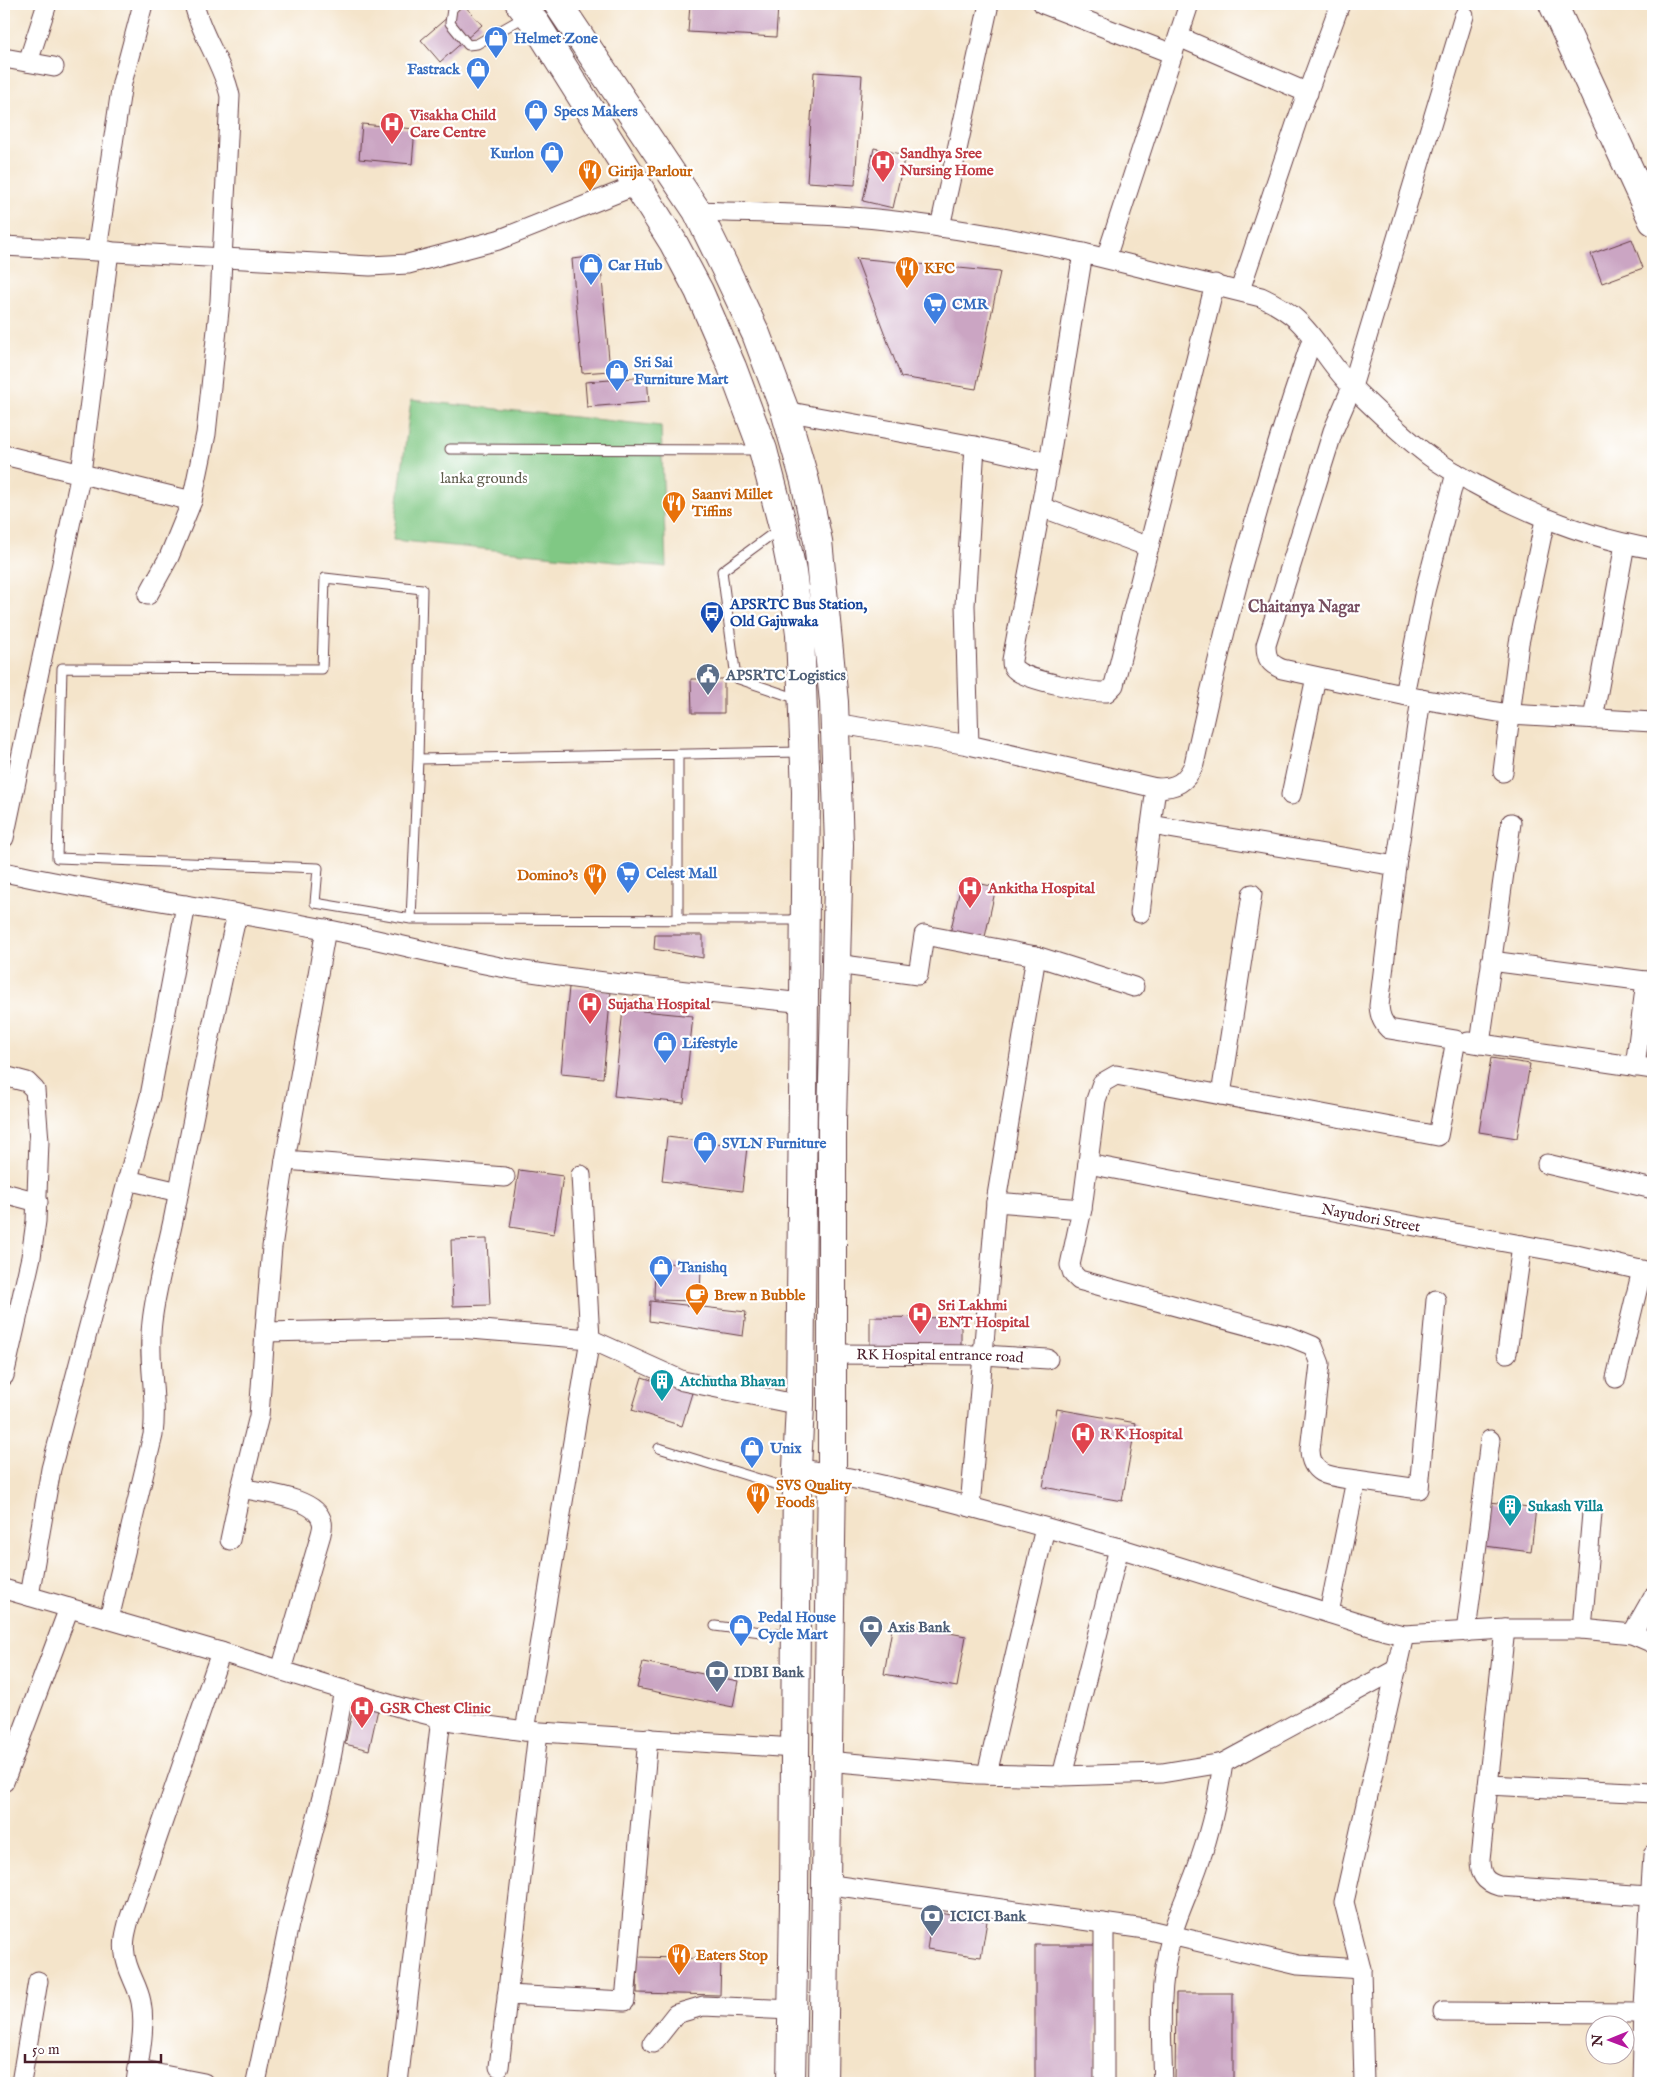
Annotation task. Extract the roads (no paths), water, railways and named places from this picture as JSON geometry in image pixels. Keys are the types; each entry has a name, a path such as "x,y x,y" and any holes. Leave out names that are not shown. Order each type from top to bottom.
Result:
{"main road":[{"path":"1553,4 1653,221"},
{"path":"561,5 697,211 756,334 786,411 805,481 818,541 831,664 837,748 839,844 832,1120 832,1474 826,1761 823,2083"},
{"path":"524,9 673,242 699,291 732,367 762,450 783,527 800,634 804,752 804,920 791,2083"}],"street":[{"path":"28,62 47,4"},
{"path":"4,838 11,772 81,473 122,83 143,4"},
{"path":"148,595 169,557 192,501 200,467 213,380 220,301 230,96 226,79 201,28 194,4"},
{"path":"940,227 988,4"},
{"path":"1043,4 1176,46 1308,93"},
{"path":"1106,258 1190,4"},
{"path":"1240,290 1340,4"},
{"path":"1464,16 1352,387 1332,431 1266,645 1266,654 1268,660 1274,666 1316,677 1412,697 1509,714 1653,722"},
{"path":"4,58 54,67"},
{"path":"4,246 370,266 408,264 498,240 637,185"},
{"path":"697,211 853,217 997,235 1106,258 1240,290 1261,297 1283,308 1298,320 1352,387 1391,424 1429,456 1500,498 1545,520 1625,544 1653,549"},
{"path":"1083,253 1049,463 1012,660 1015,670 1027,676 1094,692 1107,692 1114,685 1215,284"},
{"path":"834,723 969,745 1156,788 1170,788 1181,784 1190,775 1194,764 1220,649 1241,568 1270,469 1312,339"},
{"path":"786,411 975,446 1049,463"},
{"path":"969,745 966,606 975,446"},
{"path":"4,454 192,501"},
{"path":"1456,473 1424,595 1396,866 1379,1006 1382,1022 1389,1029 1402,1032 1644,1068 1650,982 1491,962"},
{"path":"1041,508 1150,546"},
{"path":"1503,772 1519,643 1545,520"},
{"path":"1593,719 1625,544"},
{"path":"1291,795 1316,677"},
{"path":"1140,913 1156,788"},
{"path":"1480,1044 1511,823"},
{"path":"1151,825 1396,866"},
{"path":"4,872 74,888 326,929 432,954 569,977 803,1003"},
{"path":"1220,1094 1252,894"},
{"path":"29,1596 51,1469 150,1096 186,905"},
{"path":"109,1619 153,1435 155,1393 150,1349 152,1321 213,1018 237,914"},
{"path":"230,1540 258,1416 272,1247 285,1160 326,929"},
{"path":"836,964 918,975 924,935 1036,956 1134,988"},
{"path":"970,1507 996,1202 1036,956"},
{"path":"1436,1300 1419,1489 1326,1475 1315,1469 1310,1462 1310,1450 1320,1364 1313,1346 1291,1337 1079,1280 1072,1274 1070,1265 1082,1209 1098,1090 1109,1077 1116,1075 1124,1076 1438,1136 1456,1040"},
{"path":"4,1076 27,1082 35,1090 39,1141 38,1202 31,1257 4,1376"},
{"path":"285,1160 505,1177"},
{"name":"Nayudori Street","path":"1088,1164 1365,1218 1572,1254 1648,1271"},
{"path":"1547,1164 1653,1189"},
{"path":"498,2067 507,1995 532,1731 590,1339 581,1175"},
{"path":"127,1180 178,1192"},
{"path":"4,1194 38,1202"},
{"path":"996,1202 1082,1209"},
{"path":"1507,1353 1522,1245"},
{"path":"1616,1378 1648,1271"},
{"path":"265,1332 458,1328 507,1330 590,1339 683,1381 800,1405"},
{"name":"RK Hospital entrance road","path":"832,1354 983,1355 1048,1359"},
{"path":"1466,1632 1490,1440"},
{"path":"797,1480 832,1474 970,1507 1119,1548 1404,1635 1505,1629 1582,1629 1632,1634 1653,1643"},
{"path":"1329,1613 1356,1480"},
{"path":"241,1488 292,1499 309,1505 318,1513 322,1522 321,1534 280,1670"},
{"path":"1582,1629 1592,1513"},
{"path":"987,1774 1045,1528"},
{"path":"1062,1776 1119,1548"},
{"path":"4,1589 441,1718 532,1731 794,1748"},
{"path":"1632,1634 1653,1597"},
{"path":"4,1782 69,1608"},
{"path":"1505,1629 1480,1870 1484,1878 1490,1884 1499,1886 1650,1896"},
{"path":"1364,2083 1361,1968 1344,1902 1404,1635"},
{"path":"204,2083 137,2077 143,2021 141,2002 125,1956 125,1939 129,1920 221,1652"},
{"path":"826,1761 987,1774 1062,1776 1162,1773 1223,1762 1396,1670"},
{"path":"256,2083 288,1924 328,1774 344,1690"},
{"path":"398,2083 441,1718"},
{"path":"507,1995 625,2002 648,1738"},
{"path":"1163,2083 1160,2013 1165,1969 1172,1934 1210,1830 1223,1762"},
{"path":"1488,1786 1653,1793"},
{"path":"1642,2083 1643,2013 1653,1854"},
{"path":"825,1884 1104,1922 1172,1934 1222,1948 1298,1965 1361,1968"},
{"path":"1104,1922 1104,2083"},
{"path":"21,2083 38,1981"},
{"path":"653,2043 676,2014 703,2006 792,2010"},
{"path":"1443,2012 1643,2013"}],"lane":[{"path":"457,4 452,9 450,23 468,44 478,44 524,9"},
{"path":"450,449 762,450"},
{"path":"783,527 722,571 736,678 803,700"},
{"path":"411,919 418,759 422,588 325,578 322,669 62,668 57,858 318,868 315,903 411,919 804,920"},
{"path":"418,759 804,752"},
{"path":"678,754 678,919"},
{"path":"658,1448 797,1480"},
{"path":"715,1626 795,1636"}],"place":[{"name":"Helmet Zone","path":"496,59"},
{"name":"Fastrack","path":"478,90"},
{"name":"Specs Makers","path":"536,132"},
{"name":"Visakha Child Care Centre","path":"392,145"},
{"name":"Kurlon","path":"552,174"},
{"name":"Sandhya Sree Nursing Home","path":"883,183"},
{"name":"Girija Parlour","path":"590,192"},
{"name":"Car Hub","path":"591,286"},
{"name":"KFC","path":"907,289"},
{"name":"CMR","path":"935,325"},
{"name":"Sri Sai Furniture Mart","path":"617,392"},
{"name":"Saanvi Millet Tiffins","path":"674,524"},
{"name":"APSRTC Bus Station, Old Gajuwaka","path":"712,634"},
{"name":"APSRTC Logistics","path":"708,696"},
{"name":"Celest Mall","path":"628,894"},
{"name":"Domino's","path":"595,896"},
{"name":"Ankitha Hospital","path":"970,909"},
{"name":"Sujatha Hospital","path":"590,1025"},
{"name":"Lifestyle","path":"665,1064"},
{"name":"SVLN Furniture","path":"705,1164"},
{"name":"Tanishq","path":"661,1288"},
{"name":"Brew n Bubble","path":"697,1316"},
{"name":"Sri Lakhmi ENT Hospital","path":"920,1335"},
{"name":"Atchutha Bhavan","path":"662,1402"},
{"name":"R K Hospital","path":"1083,1455"},
{"name":"Unix","path":"752,1469"},
{"name":"SVS Quality Foods","path":"758,1515"},
{"name":"Sukash Villa","path":"1510,1527"},
{"name":"Pedal House Cycle Mart","path":"741,1647"},
{"name":"Axis Bank","path":"871,1648"},
{"name":"IDBI Bank","path":"717,1693"},
{"name":"GSR Chest Clinic","path":"362,1729"},
{"name":"ICICI Bank","path":"932,1937"},
{"name":"Eaters Stop","path":"679,1976"}],"district":[{"name":"Chaitanya Nagar","path":"1304,606"}],"park label":[{"name":"lanka grounds","path":"484,478"}]}
